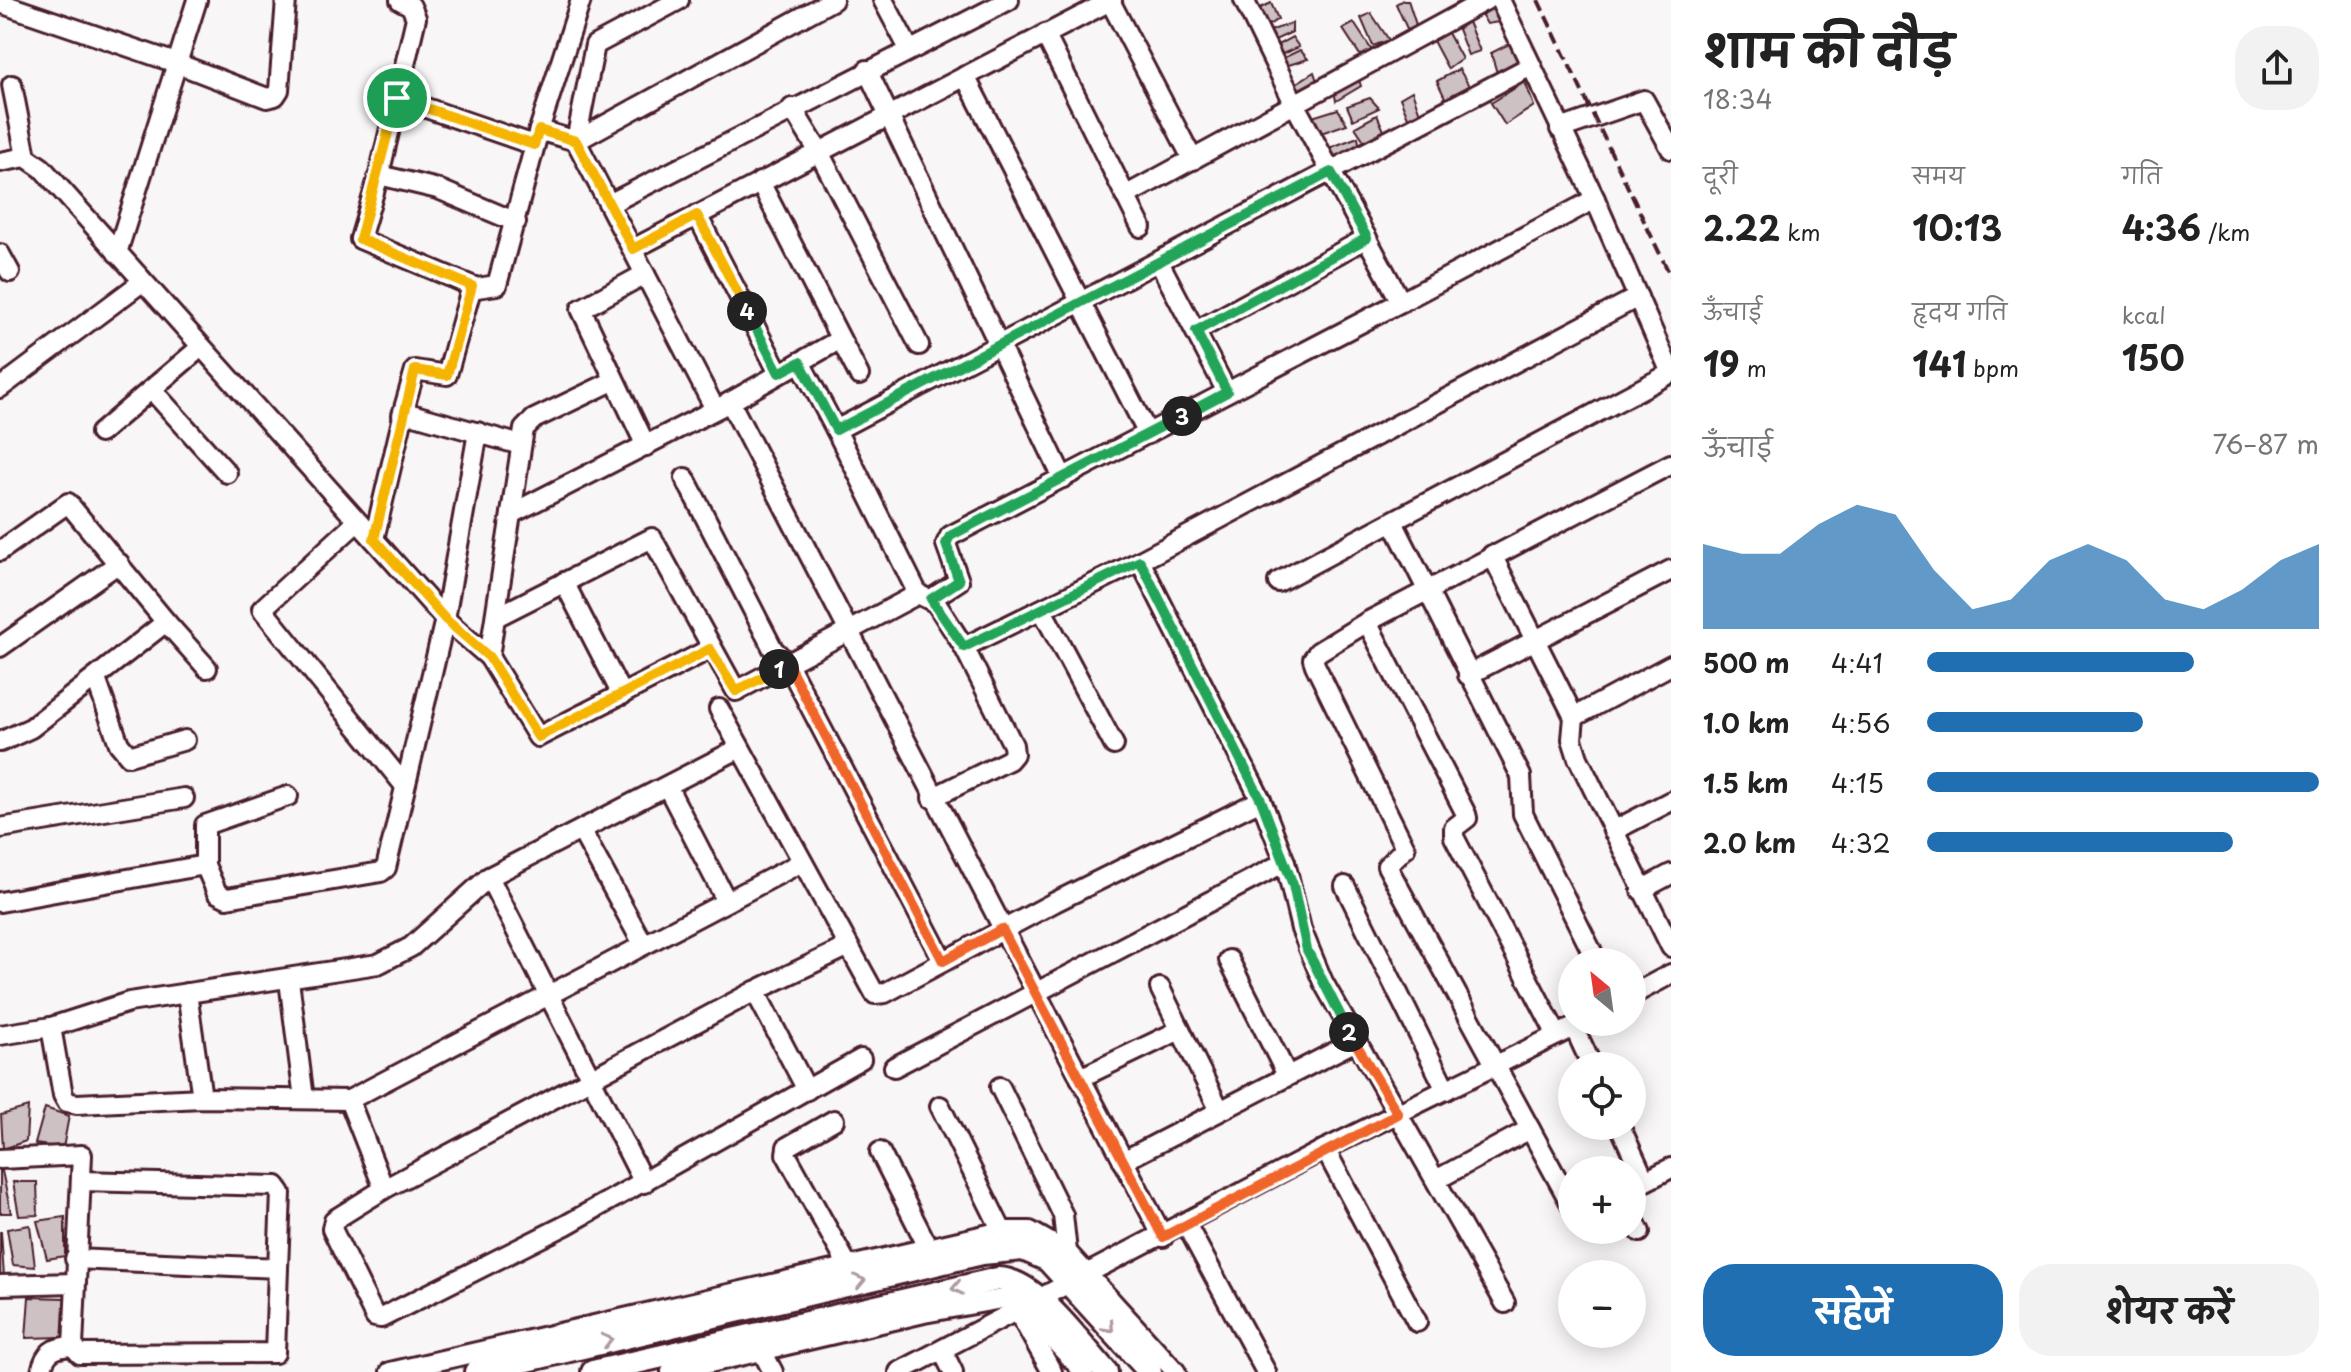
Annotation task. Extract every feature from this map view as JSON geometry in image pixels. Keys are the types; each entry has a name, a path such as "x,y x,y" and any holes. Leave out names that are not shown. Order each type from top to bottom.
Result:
{"street":[{"path":"117,253 197,0"},
{"path":"0,3 176,63 267,98 275,96 279,90 286,0"},
{"path":"400,0 411,6 416,18 379,175 360,239 472,286 497,285 536,138 581,0"},
{"path":"679,0 595,45 576,141 645,274 847,631 1163,1237"},
{"path":"397,98 536,138 576,141 833,0"},
{"path":"883,0 909,49"},
{"path":"609,204 909,49 983,6 1009,0"},
{"path":"633,249 1111,0 1193,160"},
{"path":"1244,0 1295,105 1401,302"},
{"path":"1125,196 1486,0"},
{"path":"1278,582 1671,373 1595,199 1500,0"},
{"path":"1045,34 1141,227"},
{"path":"836,430 1000,347 1531,66"},
{"path":"867,70 1063,478"},
{"path":"965,76 1148,434"},
{"path":"12,85 26,157 42,168 445,619 489,657 538,737 710,649"},
{"path":"1560,129 1644,100 1671,149"},
{"path":"792,108 819,152 919,345"},
{"path":"0,162 26,157"},
{"path":"379,175 438,189 516,222"},
{"path":"760,182 859,375"},
{"path":"498,616 652,538 710,649 736,691 847,631 959,581 946,544 950,536 1595,199"},
{"path":"697,215 779,373"},
{"path":"1196,331 1367,238"},
{"path":"0,254 10,272"},
{"path":"1159,262 1227,392"},
{"path":"645,274 581,309 646,446"},
{"path":"0,388 142,282"},
{"path":"374,539 415,370 447,375 472,286"},
{"path":"964,647 1140,561 1638,297"},
{"path":"511,514 722,406 839,340"},
{"path":"100,433 201,347"},
{"path":"800,362 925,596 964,647 1013,745 1014,754 932,798"},
{"path":"489,657 498,616 521,445 528,423 613,381"},
{"path":"152,390 227,473"},
{"path":"402,415 409,411 521,445"},
{"path":"288,796 212,820 205,825 205,865 217,893 227,898 381,872 388,861 445,619 478,432"},
{"path":"1558,1180 1387,866 1405,848 1315,665 1318,652 1367,622 1671,464"},
{"path":"685,478 773,649 788,664 943,961"},
{"path":"0,551 68,503 207,668"},
{"path":"357,522 262,609 405,786"},
{"path":"1393,522 1521,776 1521,802 1527,823 1590,948"},
{"path":"1492,555 1537,638 1574,717 1572,739 1578,758 1671,947"},
{"path":"1140,561 1261,800 1285,862 1307,950 1354,1042 1505,1303"},
{"path":"0,647 119,563"},
{"path":"1468,675 1671,570"},
{"path":"564,582 622,695"},
{"path":"1042,610 1114,745"},
{"path":"0,742 31,728 166,622"},
{"path":"1367,622 1466,814 1467,818 1454,828 1454,837 1558,1005"},
{"path":"1574,717 1671,665"},
{"path":"96,679 119,744 129,756 185,740"},
{"path":"719,709 875,994 885,993 1002,929 1261,800"},
{"path":"0,1035 51,1027 104,1008 378,964 400,954 426,936 489,877 740,748"},
{"path":"667,786 726,900"},
{"path":"0,828 184,798"},
{"path":"1613,831 1671,801"},
{"path":"581,830 643,944"},
{"path":"51,1027 67,1102 202,1098 349,1100 802,862"},
{"path":"894,1067 1285,862"},
{"path":"0,902 205,865"},
{"path":"1641,890 1671,874"},
{"path":"489,877 644,1183"},
{"path":"1345,886 1446,1090"},
{"path":"847,947 755,991 591,1077 384,1189 332,1224 378,1319 644,1183 861,1059"},
{"path":"1229,960 1287,1075"},
{"path":"1646,987 1671,974"},
{"path":"289,980 304,1099"},
{"path":"1160,988 1219,1109"},
{"path":"755,991 807,1090"},
{"path":"187,993 202,1098"},
{"path":"1080,1078 1180,1030"},
{"path":"899,1372 1163,1237 1325,1149 1558,1035"},
{"path":"1123,1161 1354,1042"},
{"path":"1000,1087 1063,1215 1067,1252 1078,1278 1150,1372"},
{"path":"349,1100 384,1189"},
{"path":"940,1106 1002,1231"},
{"path":"834,1120 787,1147 786,1154 847,1264"},
{"path":"1436,1180 1530,1129"},
{"path":"1325,1149 1417,1322"},
{"path":"880,1152 928,1247"},
{"path":"0,1159 79,1153 83,1159 81,1181 75,1259 73,1346 80,1354 275,1353 281,1193 276,1186 81,1181"},
{"path":"1646,1181 1671,1168"},
{"path":"1186,1224 1266,1372"},
{"path":"390,1372 847,1264 1002,1231 1030,1231 1067,1252"},
{"path":"476,1372 1005,1249 1023,1249 1040,1255 1078,1278 1176,1372"},
{"path":"75,1259 278,1268"},
{"path":"593,1372 998,1279 1013,1279 1027,1305 1052,1372"},
{"path":"0,1285 75,1283"},
{"path":"671,1372 1013,1297 1027,1305 1106,1372"},
{"path":"1027,1305 1084,1372"},
{"path":"41,1372 46,1355 56,1347 73,1346"},
{"path":"942,1350 953,1372"},
{"path":"762,1351 773,1372"}],"building":[{"path":"1408,0 1416,25 1408,31 1396,4"},
{"path":"1271,3 1278,19 1264,28 1256,10"},
{"path":"1492,8 1499,22 1487,24 1480,12"},
{"path":"1371,13 1389,40 1373,46 1361,18"},
{"path":"1468,22 1480,51 1468,55 1458,29"},
{"path":"1292,23 1292,32 1271,42 1267,32"},
{"path":"1354,23 1373,52 1360,55 1343,29"},
{"path":"1447,31 1462,59 1448,69 1432,39"},
{"path":"1292,37 1299,47 1275,57 1270,49"},
{"path":"1509,44 1521,60 1497,73 1491,53"},
{"path":"1300,50 1308,59 1282,67 1277,61"},
{"path":"1459,69 1471,89 1448,104 1437,81"},
{"path":"1314,72 1318,84 1297,97 1292,86"},
{"path":"1359,80 1361,86 1336,101 1334,90"},
{"path":"1525,82 1534,106 1505,125 1491,103"},
{"path":"1412,91 1421,116 1409,120 1400,98"},
{"path":"1370,98 1379,108 1353,120 1347,106"},
{"path":"1338,109 1347,124 1321,133 1312,117"},
{"path":"1377,115 1386,135 1367,145 1355,127"},
{"path":"1358,137 1359,144 1334,160 1329,148"},
{"path":"28,1107 26,1141 3,1149 1,1115"},
{"path":"45,1108 69,1116 63,1148 35,1144"},
{"path":"2,1171 11,1213 0,1213"},
{"path":"13,1182 37,1182 38,1215 19,1216"},
{"path":"65,1217 65,1256 47,1259 37,1221"},
{"path":"30,1225 35,1267 13,1265 7,1229"},
{"path":"1,1232 4,1277 0,1276"},
{"path":"29,1297 65,1298 64,1337 26,1338"}],"railway":[{"path":"1538,0 1671,277"}],"route":[{"path":"397,98 534,145 539,130 576,141 633,249 697,215 779,373 800,362 836,430 1331,172 1367,238 1196,331 1227,392 950,536 946,544 960,575 959,581 931,599 964,647 1140,561 1261,800 1293,885 1307,950 1354,1042 1398,1114 1325,1149 1163,1237 1002,929 943,961 788,664 736,691 710,649 538,737 489,657 445,619 374,539 415,370 447,375 472,286 360,239 397,98"}]}
